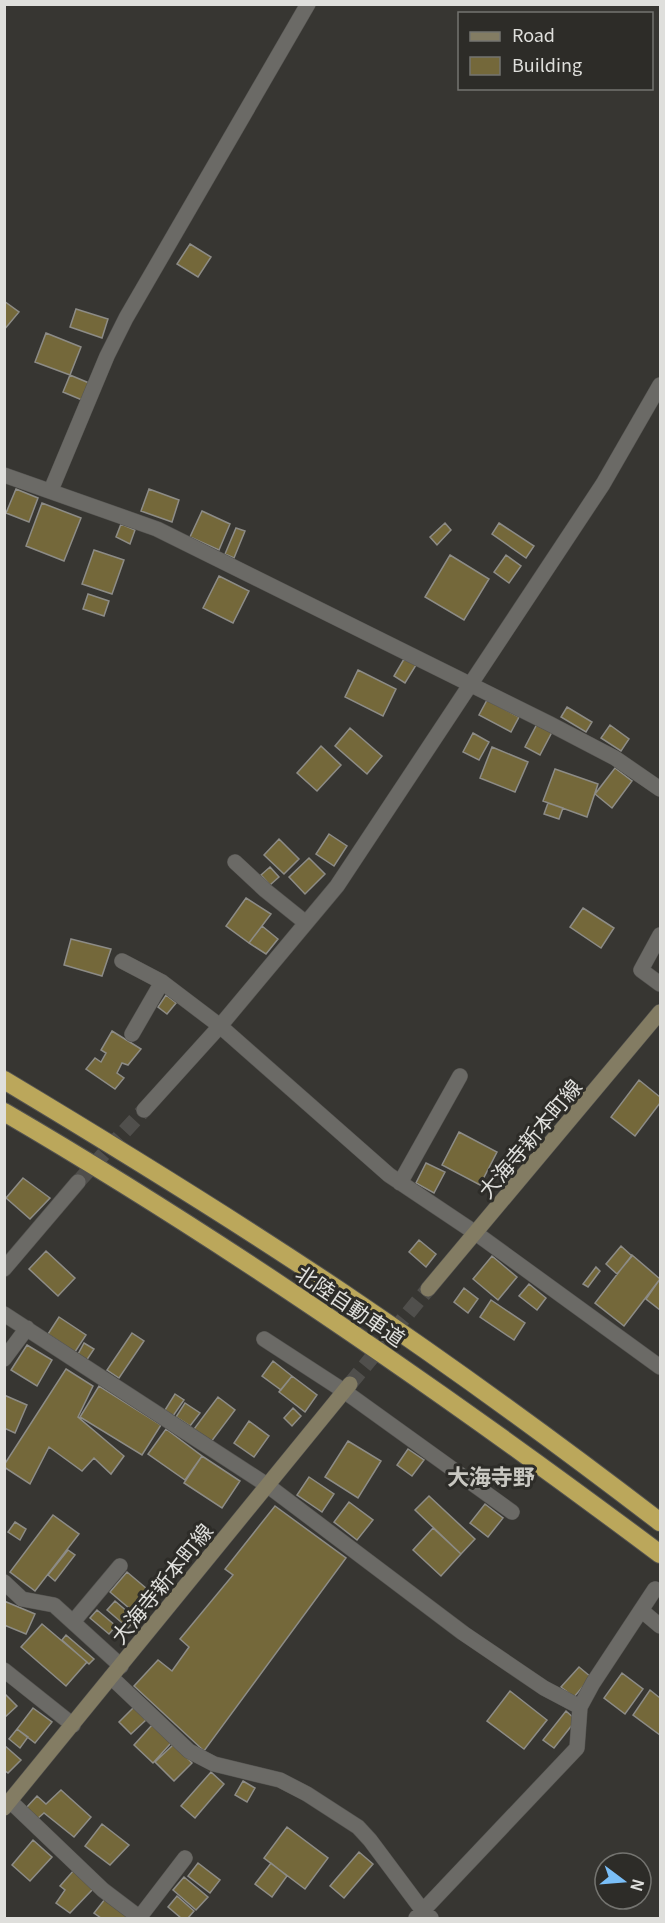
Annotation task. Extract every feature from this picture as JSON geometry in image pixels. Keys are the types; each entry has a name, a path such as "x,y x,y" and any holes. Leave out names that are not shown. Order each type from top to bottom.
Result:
{"highway":[{"name":"北陸自動車道","path":"4,1080 223,1215 343,1293 573,1456 660,1522"},
{"name":"北陸自動車道","path":"4,1112 147,1198 321,1311 545,1468 660,1554"}],"main road":[{"name":"大海寺新本町線","path":"428,1289 660,1012"},
{"name":"大海寺新本町線","path":"7,1805 347,1387"}],"street":[{"path":"51,490 107,356 126,318 308,4"},
{"path":"144,1110 220,1026 337,886 603,484 660,385"},
{"path":"6,480 51,490 157,529 615,758 660,789"},
{"path":"235,862 306,923"},
{"path":"660,935 641,970 660,984"},
{"path":"122,961 162,982 220,1026 400,1183 477,1233 660,1367"},
{"path":"132,1034 162,982"},
{"path":"400,1183 460,1076"},
{"path":"4,1269 78,1182"},
{"path":"4,1314 267,1485 463,1633 544,1688 580,1707"},
{"path":"4,1359 27,1329"},
{"path":"264,1339 347,1387 512,1512"},
{"path":"73,1622 120,1566"},
{"path":"4,1582 22,1599 54,1605 73,1622 189,1752 214,1764 280,1780 307,1794 358,1827 370,1840 423,1916 577,1748 580,1707 593,1683 655,1589"},
{"path":"641,1610 660,1626"},
{"path":"4,1670 73,1725"},
{"path":"7,1805 103,1890 140,1918 185,1858"}],"building":[{"path":"190,244 211,257 198,277 177,264"},
{"path":"4,301 19,312 4,330"},
{"path":"76,309 108,319 102,338 70,327"},
{"path":"46,333 81,347 70,375 35,362"},
{"path":"70,375 89,383 82,400 63,392"},
{"path":"16,489 38,498 29,522 6,513"},
{"path":"149,489 179,500 172,522 141,511"},
{"path":"42,503 81,518 64,561 26,546"},
{"path":"202,511 230,524 219,550 190,537"},
{"path":"445,523 451,530 437,545 430,537"},
{"path":"499,523 534,546 526,558 492,534"},
{"path":"121,524 135,530 130,544 116,537"},
{"path":"236,528 245,531 234,558 225,554"},
{"path":"94,550 124,560 112,594 82,584"},
{"path":"450,555 489,579 464,620 425,597"},
{"path":"506,555 521,566 509,583 494,572"},
{"path":"219,576 249,591 233,623 203,608"},
{"path":"88,594 109,601 104,616 83,609"},
{"path":"404,659 416,665 405,683 394,676"},
{"path":"358,670 396,689 383,716 345,697"},
{"path":"487,700 519,717 511,732 479,715"},
{"path":"567,707 592,722 586,732 561,717"},
{"path":"537,724 552,732 540,755 525,747"},
{"path":"610,725 629,739 621,751 601,738"},
{"path":"350,728 382,756 367,774 335,746"},
{"path":"473,733 489,742 479,760 463,752"},
{"path":"321,746 341,765 317,791 297,773"},
{"path":"492,747 528,762 515,792 480,778"},
{"path":"615,768 632,781 612,808 595,794"},
{"path":"555,769 598,784 587,817 543,801"},
{"path":"548,803 563,808 559,819 544,814"},
{"path":"329,834 347,846 334,866 316,854"},
{"path":"279,839 299,859 284,874 264,855"},
{"path":"309,858 325,874 305,894 289,877"},
{"path":"270,867 279,877 270,885 261,875"},
{"path":"246,898 271,914 249,943 226,926"},
{"path":"583,908 614,928 601,948 570,927"},
{"path":"262,926 278,939 266,954 249,943"},
{"path":"71,939 111,949 102,976 64,965"},
{"path":"166,995 176,1003 167,1014 158,1007"},
{"path":"112,1031 141,1049 128,1065 122,1063 117,1073 124,1078 115,1089 86,1069 95,1058 101,1062 106,1053 101,1050"},
{"path":"639,1080 660,1097 660,1103 635,1136 611,1117"},
{"path":"459,1132 497,1152 480,1185 442,1165"},
{"path":"426,1163 445,1172 434,1193 416,1183"},
{"path":"23,1178 50,1198 30,1219 6,1198"},
{"path":"419,1240 436,1254 426,1267 409,1252"},
{"path":"621,1246 632,1256 617,1274 606,1264"},
{"path":"46,1251 75,1278 58,1296 29,1269"},
{"path":"632,1255 660,1279 624,1326 595,1303"},
{"path":"492,1256 517,1277 498,1300 473,1279"},
{"path":"596,1267 600,1271 588,1287 583,1284"},
{"path":"660,1279 660,1310 646,1299"},
{"path":"529,1284 546,1298 537,1310 519,1296"},
{"path":"464,1288 478,1299 468,1313 454,1302"},
{"path":"491,1300 525,1323 514,1340 480,1317"},
{"path":"59,1317 86,1335 75,1352 48,1334"},
{"path":"132,1333 144,1341 119,1378 107,1370"},
{"path":"84,1343 94,1349 86,1361 77,1356"},
{"path":"27,1345 52,1360 37,1386 11,1370"},
{"path":"273,1361 292,1376 281,1390 262,1376"},
{"path":"66,1369 93,1386 78,1417 124,1456 111,1474 94,1458 82,1471 49,1447 30,1484 4,1465"},
{"path":"292,1376 317,1395 305,1412 279,1392"},
{"path":"99,1386 161,1425 142,1455 80,1417"},
{"path":"175,1394 184,1400 173,1416 165,1410"},
{"path":"4,1395 27,1405 15,1433 4,1428"},
{"path":"218,1397 235,1410 211,1442 194,1429"},
{"path":"185,1403 200,1413 190,1426 176,1417"},
{"path":"293,1408 301,1416 292,1426 284,1418"},
{"path":"249,1421 269,1436 254,1457 234,1443"},
{"path":"166,1429 202,1456 185,1480 148,1454"},
{"path":"348,1441 381,1461 358,1498 325,1477"},
{"path":"408,1449 424,1460 412,1476 397,1465"},
{"path":"202,1456 240,1481 222,1508 184,1483"},
{"path":"309,1477 334,1494 322,1512 297,1495"},
{"path":"429,1496 475,1539 461,1554 415,1510"},
{"path":"349,1502 373,1520 357,1540 334,1522"},
{"path":"485,1504 503,1518 488,1537 470,1523"},
{"path":"275,1506 346,1558 204,1751 134,1686 158,1660 172,1671 189,1647 180,1639 233,1575 225,1569"},
{"path":"53,1515 79,1534 35,1591 10,1572"},
{"path":"15,1522 26,1529 20,1540 8,1532"},
{"path":"433,1528 461,1554 441,1576 413,1550"},
{"path":"68,1550 75,1555 55,1581 48,1575"},
{"path":"127,1572 153,1594 136,1614 110,1592"},
{"path":"4,1601 35,1614 26,1634 4,1625"},
{"path":"115,1601 136,1619 128,1628 107,1610"},
{"path":"97,1610 116,1626 109,1634 90,1618"},
{"path":"42,1624 87,1662 66,1686 21,1647"},
{"path":"66,1635 94,1659 89,1664 62,1640"},
{"path":"579,1667 591,1677 574,1697 561,1687"},
{"path":"622,1673 643,1689 625,1714 604,1698"},
{"path":"650,1690 660,1698 660,1735 633,1715"},
{"path":"510,1691 547,1720 524,1749 487,1721"},
{"path":"4,1693 17,1706 4,1718"},
{"path":"134,1707 146,1720 131,1734 119,1722"},
{"path":"33,1708 52,1722 35,1743 17,1729"},
{"path":"566,1711 576,1720 554,1748 543,1740"},
{"path":"152,1725 171,1743 153,1763 134,1745"},
{"path":"17,1729 28,1737 20,1748 9,1739"},
{"path":"174,1744 192,1763 174,1781 155,1762"},
{"path":"4,1745 21,1760 8,1773 4,1770"},
{"path":"211,1772 224,1784 195,1818 181,1806"},
{"path":"243,1781 255,1788 247,1802 235,1795"},
{"path":"61,1790 91,1817 74,1837 44,1813 37,1819 26,1808 37,1796 46,1804"},
{"path":"102,1824 129,1845 110,1865 85,1846"},
{"path":"287,1827 328,1858 305,1889 264,1858"},
{"path":"33,1840 52,1857 30,1881 12,1865"},
{"path":"359,1852 373,1864 344,1898 330,1886"},
{"path":"198,1863 220,1880 210,1893 188,1876"},
{"path":"271,1863 287,1876 272,1897 255,1884"},
{"path":"74,1870 93,1889 70,1913 56,1903 65,1890 60,1886"},
{"path":"184,1877 208,1897 196,1910 173,1890"},
{"path":"177,1896 194,1911 188,1918 181,1918 168,1907"},
{"path":"105,1899 130,1918 101,1918 94,1913"}],"tunnel":[{"path":"78,1182 144,1110"},
{"path":"350,1384 428,1289"}],"district":[{"name":"大海寺野","path":"491,1475"}]}
